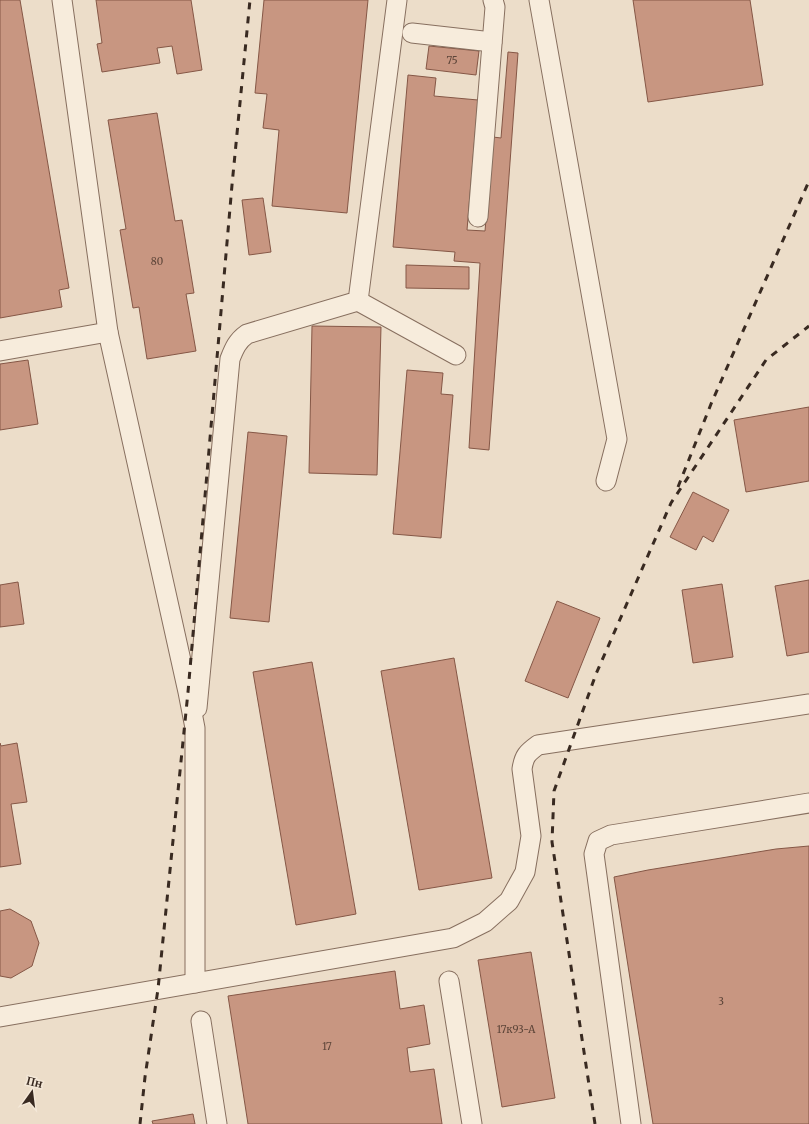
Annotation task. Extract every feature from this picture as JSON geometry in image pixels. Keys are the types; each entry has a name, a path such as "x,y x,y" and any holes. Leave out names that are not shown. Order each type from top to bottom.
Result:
{"lane":[{"path":"62,0 108,332 195,728"},
{"path":"358,301 397,0"},
{"path":"478,217 495,7 493,0"},
{"path":"539,0 617,439 606,481"},
{"path":"412,33 492,42"},
{"path":"195,983 195,728 230,359 240,339 247,334 358,301 456,355"},
{"path":"0,351 108,332"},
{"path":"0,1017 453,938 485,922 509,901 525,872 531,836 522,769 524,758 538,745 809,704"},
{"path":"631,1124 594,854 598,841 611,835 809,803"},
{"path":"449,982 472,1124"},
{"path":"200,1021 217,1124"}],"building":[{"path":"0,0 20,0 69,288 59,290 62,307 0,318"},
{"path":"96,0 191,0 202,70 177,74 172,46 157,48 160,63 102,72 97,44 102,43"},
{"path":"264,0 368,0 347,213 272,206 279,130 263,128 267,94 255,93"},
{"path":"633,0 750,0 763,85 648,102"},
{"path":"429,46 479,51 476,75 426,69"},
{"path":"508,52 518,53 489,450 469,448 480,263 454,261 455,252 393,247 408,75 436,78 434,96 478,100 467,230 485,231 493,137 501,138"},
{"path":"157,113 175,221 182,220 194,293 186,294 196,351 147,359 139,307 133,308 120,230 126,229 108,120"},
{"path":"263,198 271,252 249,255 242,200"},
{"path":"406,265 469,267 469,289 406,288"},
{"path":"312,326 381,327 377,475 309,473"},
{"path":"28,360 38,424 0,430 0,364"},
{"path":"407,370 443,373 441,394 453,395 441,538 393,534"},
{"path":"809,407 809,481 746,492 734,420"},
{"path":"248,432 287,436 269,622 230,618"},
{"path":"693,492 729,510 713,542 703,536 696,550 670,537"},
{"path":"809,580 809,652 787,656 775,586"},
{"path":"18,582 24,624 0,627 0,585"},
{"path":"722,584 733,657 693,663 682,590"},
{"path":"557,601 600,618 568,698 525,681"},
{"path":"454,658 492,878 419,890 381,671"},
{"path":"312,662 356,914 296,925 253,672"},
{"path":"0,743 1,746 17,743 27,802 11,804 21,864 0,867"},
{"path":"809,846 809,1124 653,1124 614,877 776,849"},
{"path":"10,909 31,921 39,943 32,966 11,978 0,976 0,911"},
{"path":"531,952 555,1098 502,1107 478,960"},
{"path":"395,971 400,1009 424,1005 430,1044 407,1048 410,1072 434,1069 442,1124 248,1124 228,996"},
{"path":"193,1114 195,1124 153,1124 152,1121"}],"railway":[{"path":"140,1124 145,1077 158,989 188,692 232,185 250,0"},
{"path":"678,487 711,404 809,181"},
{"path":"595,1124 552,842 554,791 596,674 671,503 766,360 809,326"}]}
